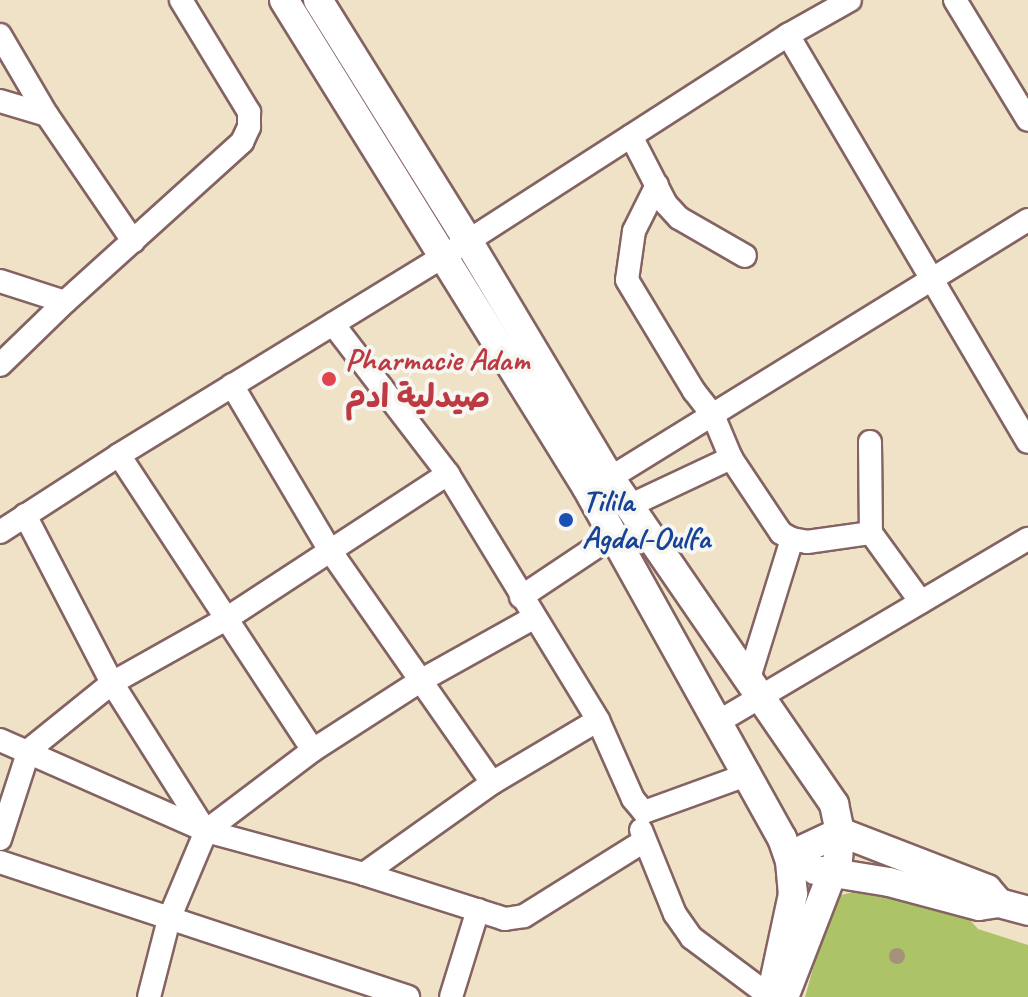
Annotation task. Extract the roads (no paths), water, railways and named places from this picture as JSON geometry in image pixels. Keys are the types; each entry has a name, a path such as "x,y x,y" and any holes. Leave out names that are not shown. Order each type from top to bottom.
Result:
{"street":[{"path":"0,365 242,142 249,127 249,112 181,0"},
{"path":"284,0 614,535 749,774 790,859 793,894 771,997 692,938 675,914 644,841 633,799 598,720 448,474 333,324"},
{"path":"318,0 610,478 828,791 840,832 832,874 784,997"},
{"path":"0,532 119,455 468,241 788,35 850,0"},
{"path":"955,0 1028,120"},
{"path":"0,35 47,115 133,241"},
{"path":"788,35 1028,442"},
{"path":"0,101 47,115"},
{"path":"631,136 679,218 745,256"},
{"path":"657,185 634,231 627,280 694,391 713,415 731,458 781,533 792,539 807,542 871,533"},
{"path":"610,478 934,282 1028,220"},
{"path":"0,281 65,302"},
{"path":"232,385 329,549 492,783"},
{"path":"870,442 871,533 921,602"},
{"path":"119,455 313,750"},
{"path":"629,506 731,458"},
{"path":"0,839 29,750 112,683 226,619 448,474"},
{"path":"25,515 112,683 206,831"},
{"path":"521,597 614,535"},
{"path":"755,687 792,539"},
{"path":"718,722 755,687 921,602 1028,539"},
{"path":"149,997 169,919 206,831 313,750 420,681 533,618"},
{"path":"364,874 492,783 598,720"},
{"path":"0,740 29,750 206,831 364,874 505,919 524,916 644,841"},
{"path":"633,799 644,812 749,774"},
{"path":"790,859 817,839 840,832 987,889 999,903"},
{"path":"790,859 832,874 889,882 979,906 999,903 1028,911"},
{"path":"0,862 408,997"},
{"path":"451,997 478,910"}],"place":[{"name":"Pharmacie Adam صيدلية ادم","path":"329,379"},
{"name":"Tilila Agdal-Oulfa","path":"566,520"}]}
